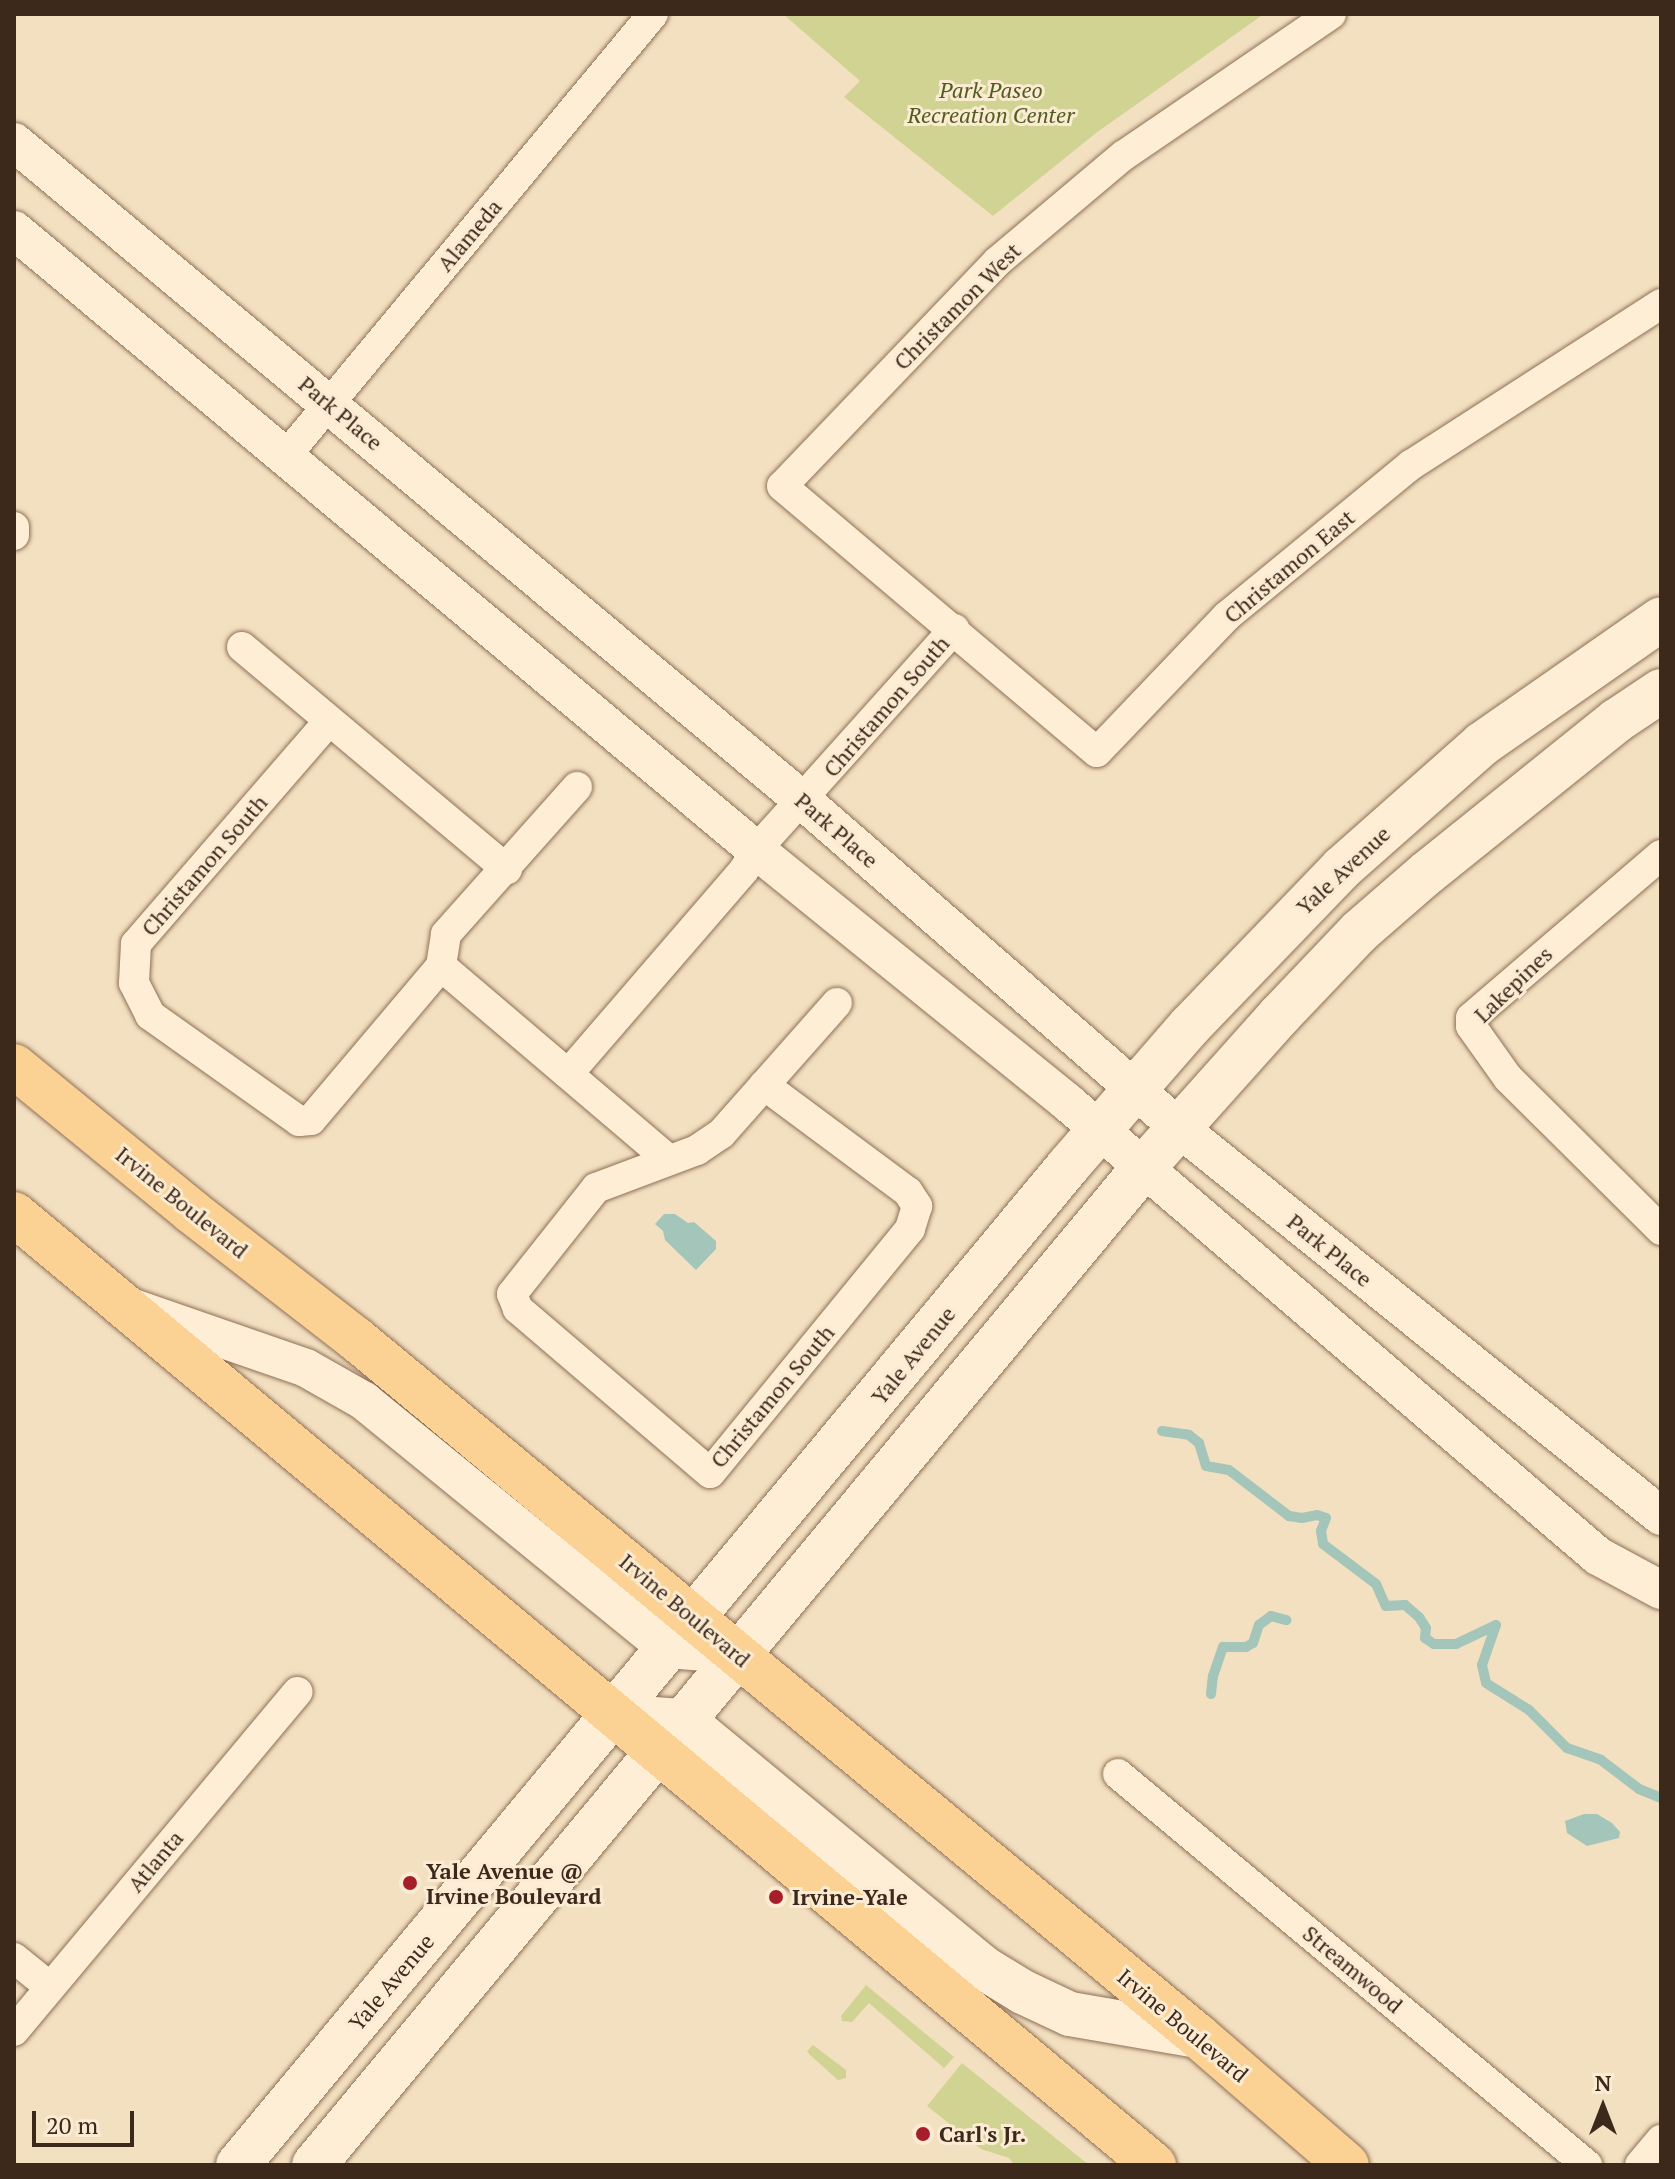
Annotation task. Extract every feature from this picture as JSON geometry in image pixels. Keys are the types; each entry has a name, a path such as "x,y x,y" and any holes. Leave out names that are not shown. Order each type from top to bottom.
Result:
{"main road":[{"name":"Yale Avenue","path":"238,2165 1134,1089 1283,928 1353,858 1482,744 1661,619"},
{"path":"314,2165 1179,1128 1360,931 1604,731 1661,691"},
{"name":"Irvine Boulevard","path":"14,1066 191,1211 356,1339 681,1634 739,1655 1198,2036 1347,2165"},
{"path":"14,1214 613,1715 671,1737 982,1967 1023,1992 1070,2014 1198,2036"},
{"path":"671,1737 1154,2165"}],"street":[{"name":"Alameda","path":"285,457 653,14"},
{"name":"Christamon West","path":"954,629 782,486 1008,252 1124,155 1331,14"},
{"name":"Park Place","path":"14,142 802,800 1179,1128 1661,1516"},
{"path":"14,230 756,850 1099,1129 1598,1556 1661,1590"},
{"name":"Christamon East","path":"954,629 1097,752 1227,616 1411,465 1661,304"},
{"path":"14,527 14,535"},
{"name":"Christamon South","path":"568,1074 744,870 756,850 954,629"},
{"path":"242,647 507,869"},
{"name":"Christamon South","path":"329,721 136,944 134,983 150,1015 299,1121 311,1120 441,966 446,934 577,787"},
{"name":"Lakepines","path":"1661,855 1471,1018 1471,1026 1508,1078 1661,1230"},
{"path":"441,966 668,1159"},
{"name":"Christamon South","path":"764,1085 908,1192 917,1206 910,1229 710,1473 518,1309 512,1294 596,1188 697,1150 721,1134 764,1085 837,1003"},
{"path":"119,1304 306,1368 364,1401 681,1634"},
{"name":"Atlanta","path":"15,2028 297,1692"},
{"name":"Streamwood","path":"1118,1774 1587,2165"},
{"path":"14,1958 50,1987"},
{"path":"1640,2165 1661,2140"}],"green space":[{"name":"Park Paseo Recreation Center","path":"783,14 1264,14 1096,133 993,216 844,97 860,81"},
{"path":"866,1985 954,2057 944,2068 869,2003 852,2022 842,2021 841,2016"},
{"path":"813,2045 846,2070 846,2078 838,2080 810,2055 807,2051"},
{"path":"962,2063 1089,2165 1014,2165 1009,2158 981,2149 927,2106"}],"water":[{"path":"664,1214 675,1214 688,1223 694,1222 716,1241 716,1249 696,1270 665,1240 663,1231 655,1224"},
{"path":"1584,1814 1597,1814 1612,1823 1620,1832 1619,1838 1587,1846 1567,1833 1565,1821"}],"waterway":[{"path":"1162,1431 1189,1435 1199,1443 1206,1466 1229,1470 1289,1516 1302,1518 1317,1515 1326,1518 1321,1531 1323,1544 1376,1584 1386,1606 1405,1605 1419,1617 1426,1628 1425,1638 1434,1644 1456,1644 1496,1625 1482,1665 1486,1683 1529,1710 1567,1748 1601,1760 1639,1789 1661,1798"},
{"path":"1211,1694 1213,1676 1223,1647 1246,1647 1253,1643 1259,1625 1271,1616 1286,1620"}],"place":[{"name":"Yale Avenue @ Irvine Boulevard","path":"410,1883"},
{"name":"Irvine-Yale","path":"776,1897"},
{"name":"Carl's Jr.","path":"923,2134"}]}
